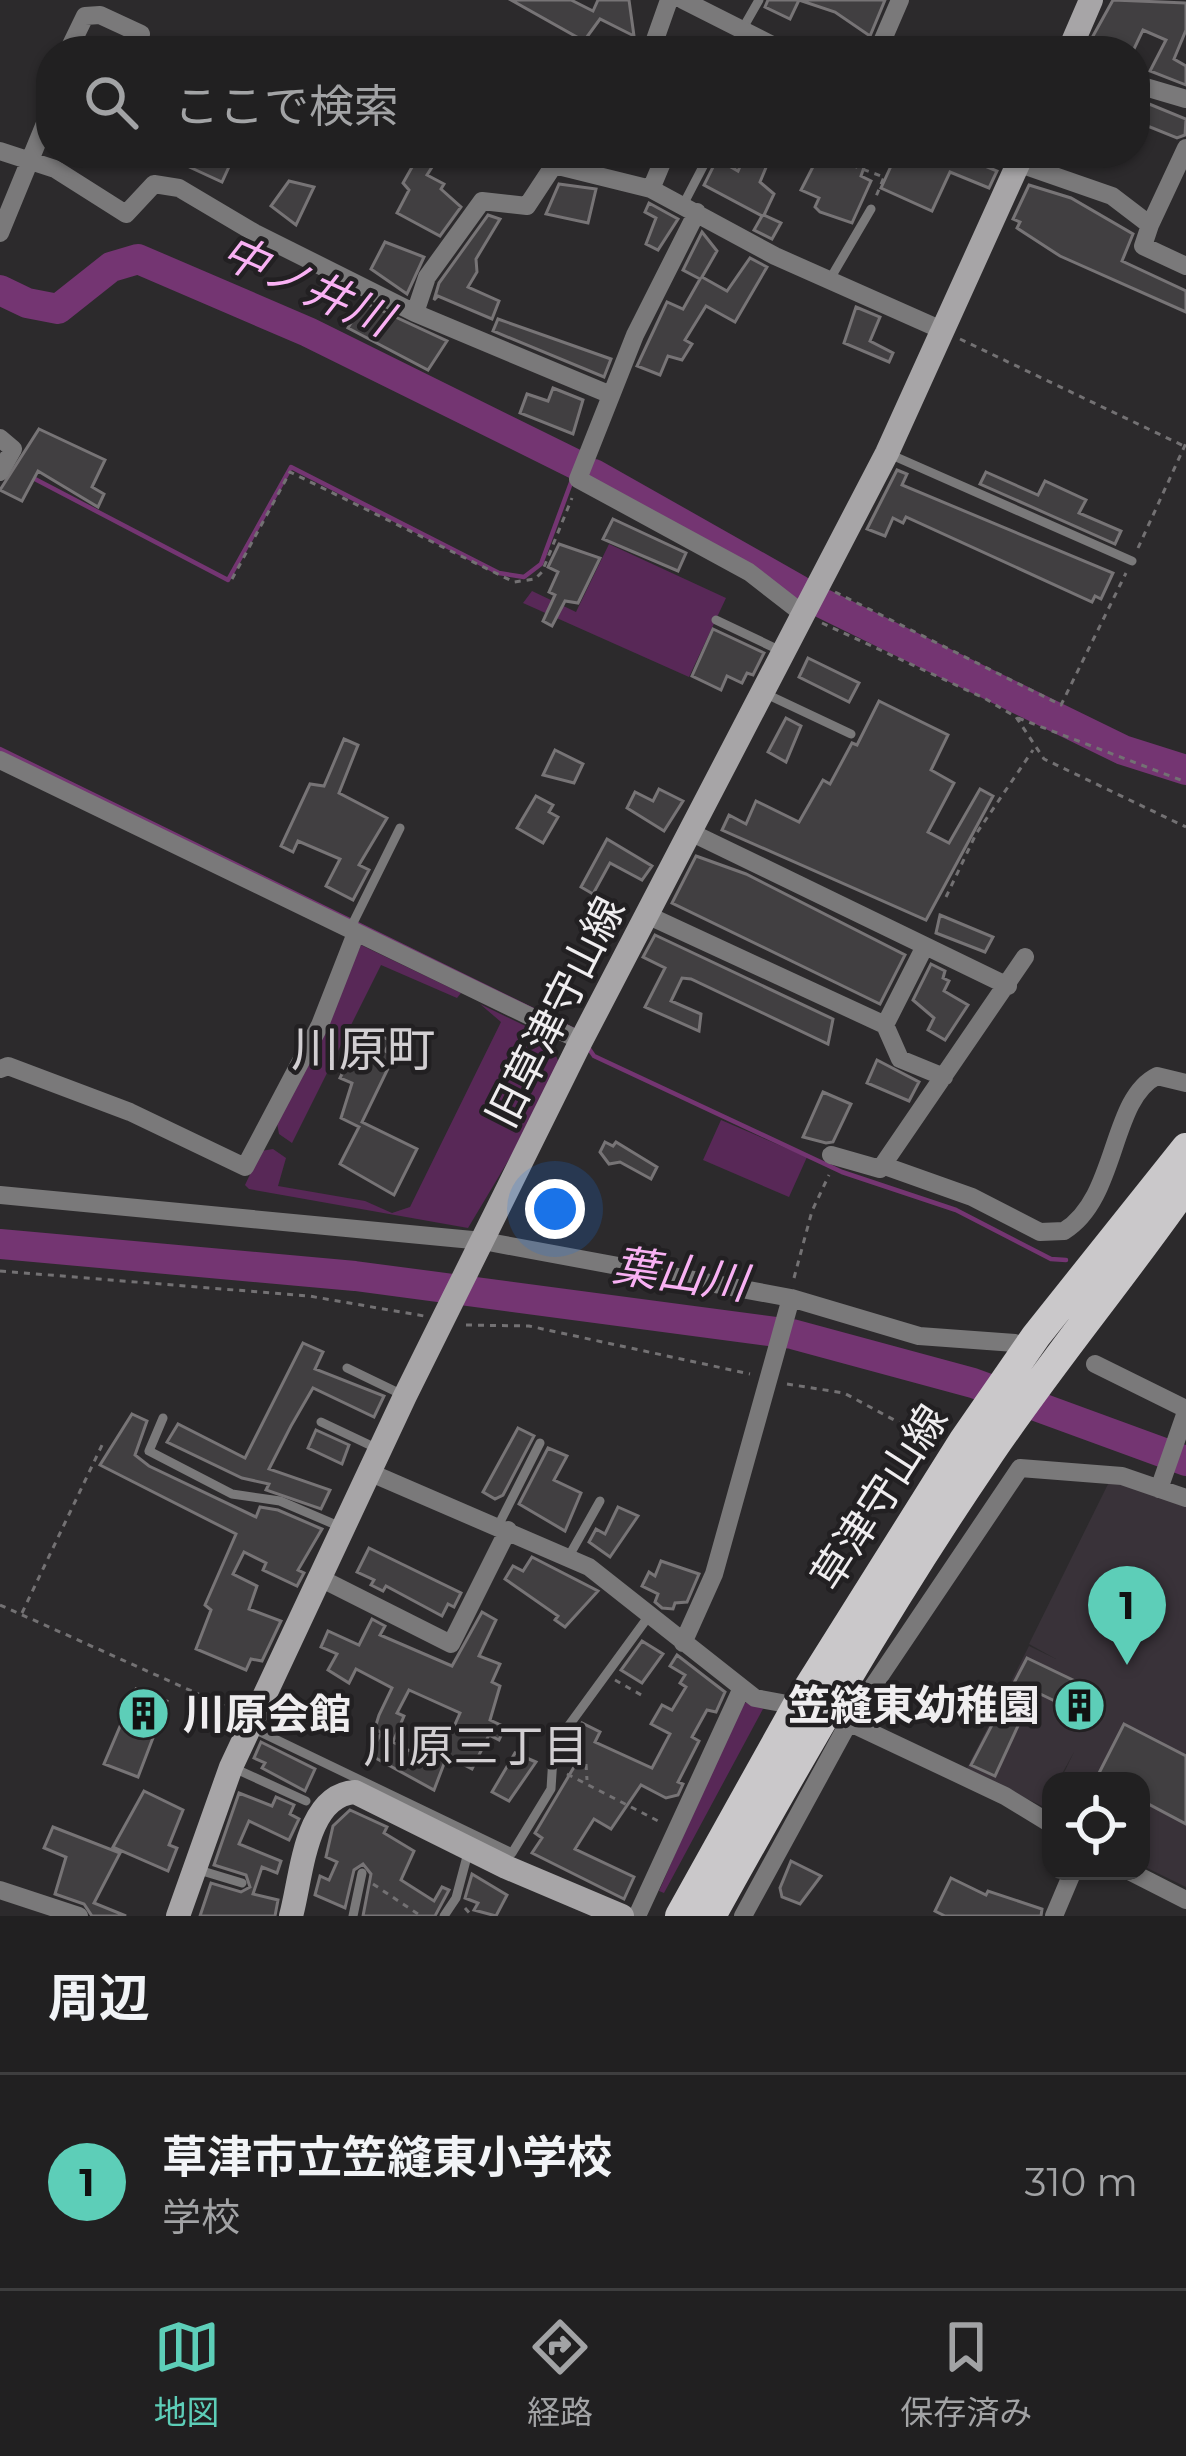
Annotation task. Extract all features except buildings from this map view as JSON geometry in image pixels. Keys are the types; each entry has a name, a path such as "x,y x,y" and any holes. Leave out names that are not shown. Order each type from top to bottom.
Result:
{"main road":[{"name":"草津守山線","path":"711,1916 963,1447 1026,1340 1186,1148"},
{"name":"草津守山線","path":"963,1447 1069,1344 1186,1186"},
{"name":"草津守山線","path":"680,1916 824,1713"}],"street":[{"path":"657,36 670,0"},
{"path":"683,0 757,36"},
{"path":"884,36 900,0"},
{"path":"1079,36 1091,0"},
{"path":"76,36 86,16 100,15 141,34"},
{"path":"1150,88 1186,99"},
{"path":"0,233 36,142"},
{"path":"1186,148 1142,247 1186,266"},
{"path":"0,151 36,163"},
{"path":"52,168 126,214 154,184 179,188 255,233 415,313 611,395"},
{"path":"415,313 427,277 482,201 527,206 553,168"},
{"path":"562,168 651,189 944,332"},
{"path":"651,189 660,168"},
{"name":"旧草津守山線","path":"178,1916 231,1766 405,1396 581,1041 887,454 1018,168"},
{"path":"1044,168 1112,196 1150,225"},
{"path":"690,208 578,478 749,572 803,614"},
{"path":"0,438 13,449 0,472"},
{"path":"0,760 581,1041"},
{"path":"690,832 1008,986"},
{"path":"647,915 885,1025 900,1059 944,1077"},
{"path":"0,1069 8,1066 130,1112 245,1167 320,1025 353,931"},
{"path":"885,1025 925,946"},
{"path":"831,1155 874,1169 882,1166 1025,957"},
{"path":"882,1166 972,1197 1040,1232 1064,1232 1105,1180 1136,1093 1157,1076 1186,1083"},
{"path":"0,1195 482,1244 790,1298 919,1336 1026,1340"},
{"path":"683,1643 714,1574 790,1298"},
{"path":"1095,1364 1186,1411 1159,1489"},
{"path":"376,1462 503,1528 569,1556 650,1613 741,1690 824,1713 1005,1796 1042,1819"},
{"path":"743,1916 824,1713 1020,1468 1122,1476 1186,1498"},
{"path":"320,1578 451,1643 503,1528"},
{"path":"637,1916 741,1690"},
{"path":"291,1916 320,1810 337,1795 370,1797 469,1849 622,1916"},
{"path":"1054,1916 1069,1880"},
{"path":"1147,1880 1186,1900"},
{"path":"0,1890 80,1916"}],"lane":[{"path":"743,28 759,0"},
{"path":"690,208 705,168"},
{"path":"830,280 871,209"},
{"path":"887,454 1132,560"},
{"path":"716,620 784,652"},
{"path":"764,693 850,734"},
{"path":"353,931 400,828"},
{"path":"346,1368 405,1396"},
{"path":"164,1418 149,1451 232,1494 280,1501 343,1528"},
{"path":"321,1422 376,1462"},
{"path":"503,1528 540,1443"},
{"path":"569,1556 600,1501"},
{"path":"251,1723 512,1853 551,1789 556,1747 603,1673 650,1613"},
{"path":"231,1766 306,1801"},
{"path":"444,1916 456,1898 469,1849"},
{"path":"194,1869 242,1883"},
{"path":"353,1916 361,1877"}],"path":[{"path":"859,168 884,177 871,209"},
{"path":"818,584 1061,704 1186,445 944,332"},
{"path":"232,580 290,472 503,578 526,582 542,572 578,478"},
{"path":"803,614 1016,717 1186,782"},
{"path":"1016,717 1035,749 1056,766 1186,827"},
{"path":"946,897 976,834 1035,749"},
{"path":"790,1298 812,1210 829,1181 831,1155"},
{"path":"0,1271 309,1296 420,1312 442,1324 482,1321 529,1326 722,1366 770,1383 817,1385 963,1447"},
{"path":"21,1614 103,1443"},
{"path":"0,1606 251,1723"},
{"path":"603,1673 643,1696"},
{"path":"586,1764 586,1782"},
{"path":"554,1770 678,1831"},
{"path":"361,1877 422,1916"}],"shaded area":[{"path":"609,544 726,598 689,677 523,603 532,591 576,612"},
{"path":"361,945 461,993 457,998 381,965 292,1143 279,1134 277,1123"},
{"path":"480,1004 548,1037 559,1063 526,1131 468,1228 245,1185 261,1151 273,1149 286,1158 278,1186 365,1201 392,1213 410,1207 501,1022"},
{"path":"721,1120 807,1157 789,1197 703,1160"},
{"path":"1110,1480 1186,1506 1186,1887 1150,1869 1150,1772 1064,1772 1074,1752 1063,1772 1042,1772 1042,1806 966,1770 1029,1646 1056,1659 1029,1644"},
{"path":"748,1701 764,1707 664,1893 659,1891 739,1707"}],"waterway":[{"name":"中ノ井川","path":"0,290 27,303 58,309 111,267 138,259 308,332 577,465"},
{"path":"33,478 228,580 291,467 499,573 524,577 541,564 572,480"},
{"name":"中ノ井川","path":"594,474 799,590"},
{"name":"中ノ井川","path":"824,604 1123,750 1186,770"},
{"path":"0,749 578,1032"},
{"path":"587,1046 594,1056 842,1172 956,1210 1051,1259 1066,1260"},
{"name":"葉山川","path":"0,1244 355,1276 792,1334 973,1383 1186,1461"}],"place":[{"name":"草津市立笠縫東小学校","path":"1127,1665"},
{"name":"笠縫東幼稚園","path":"1079,1705"},
{"name":"川原会館","path":"144,1714"}],"district":[{"name":"川原町","path":"363,1049"},
{"name":"川原三丁目","path":"476,1746"}]}
